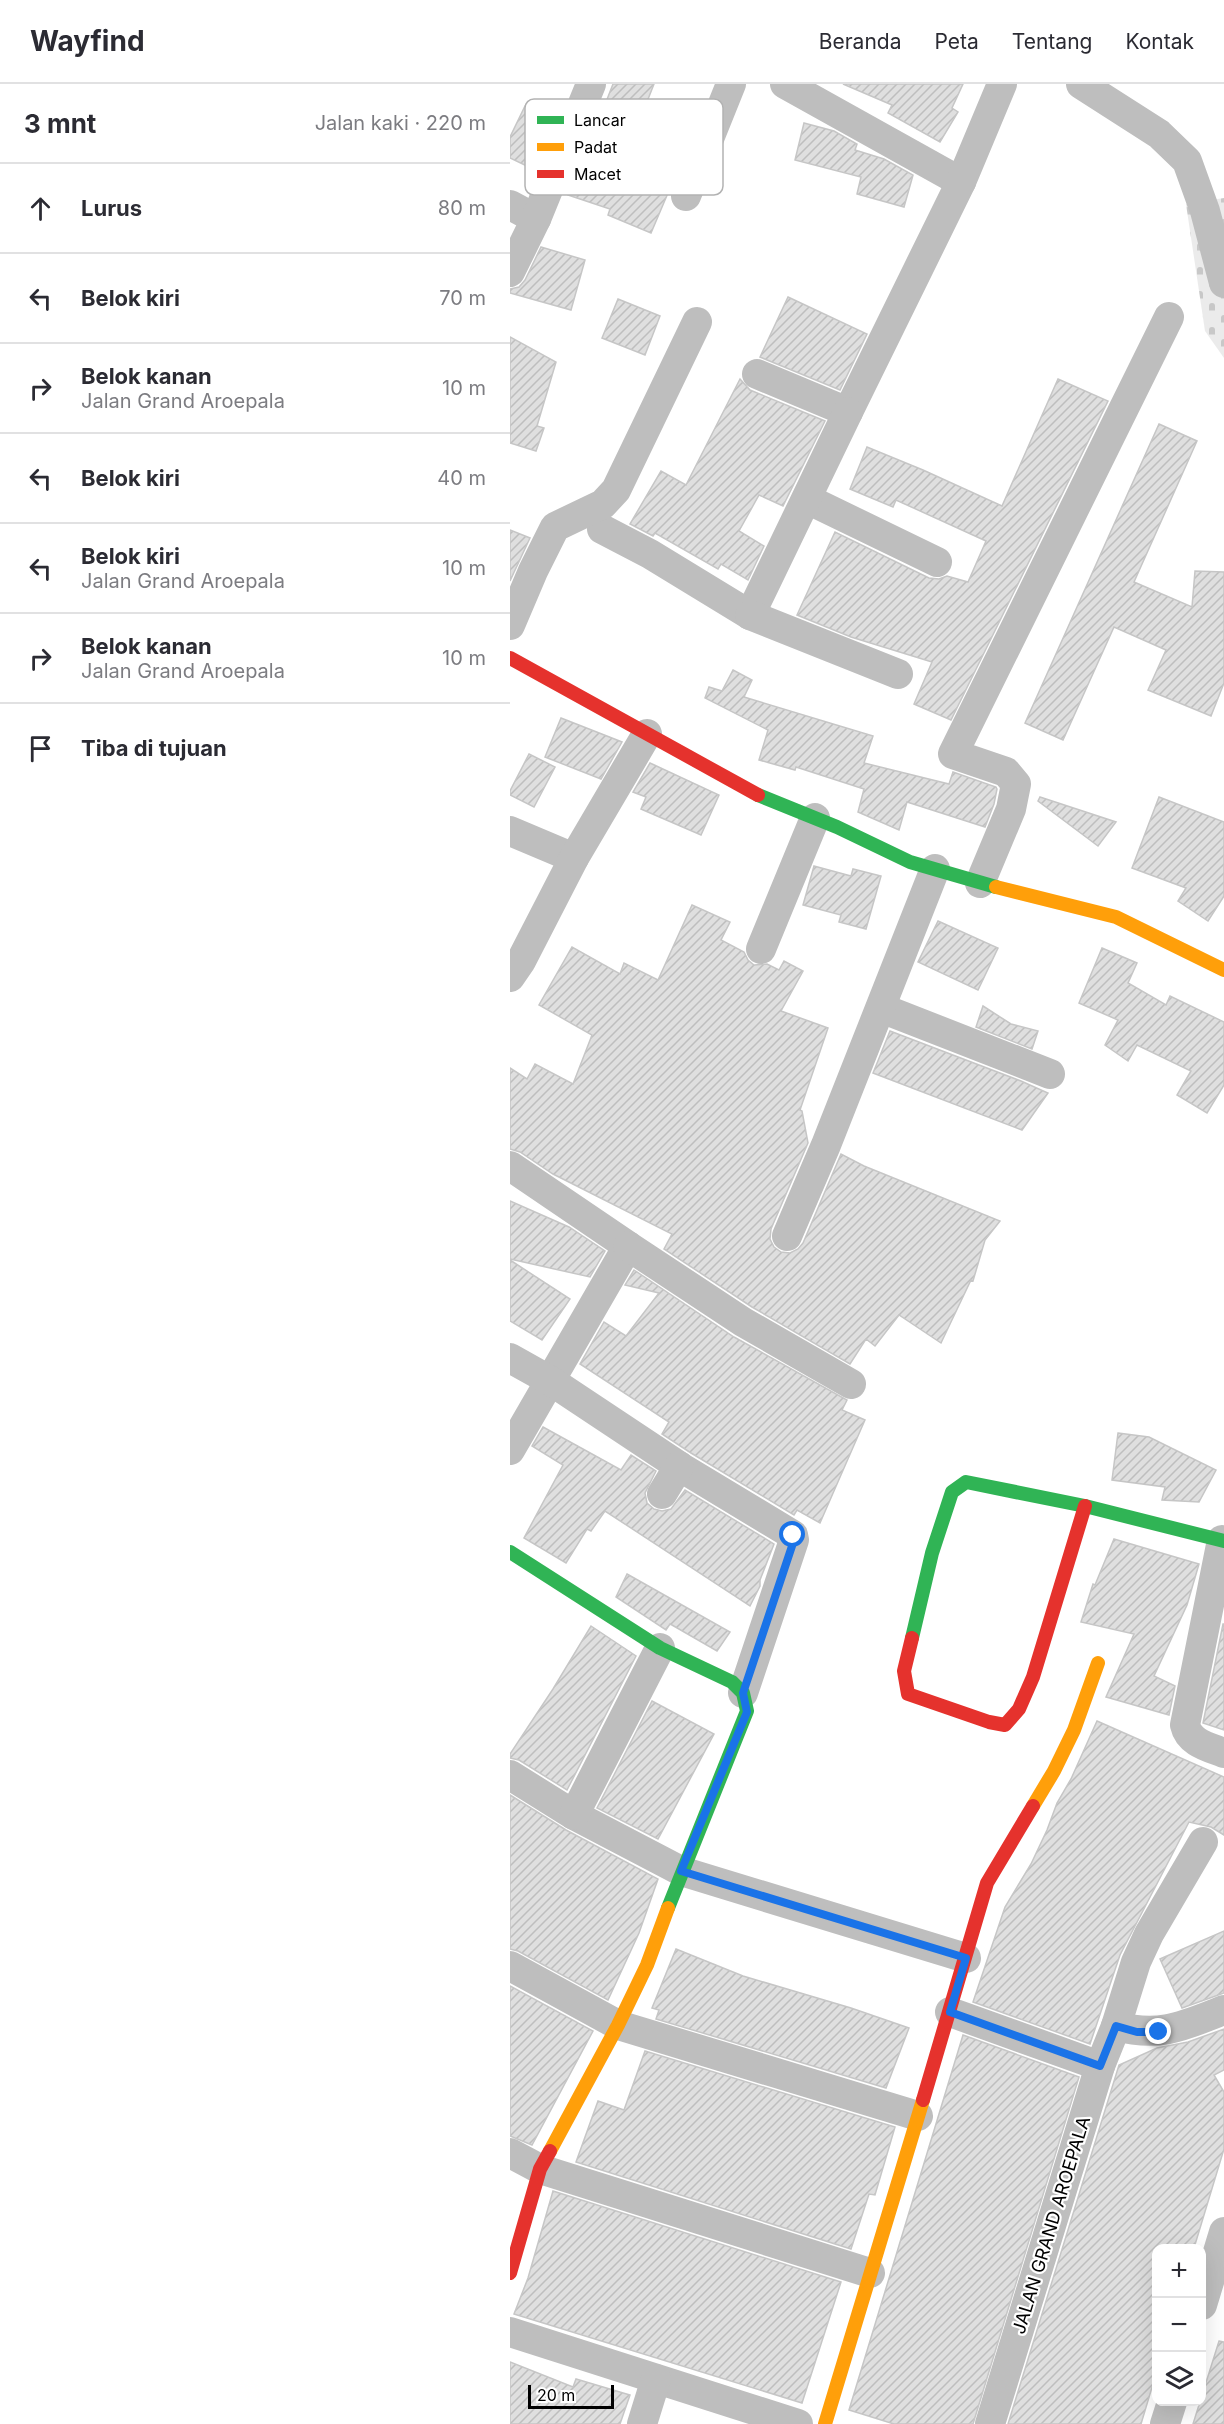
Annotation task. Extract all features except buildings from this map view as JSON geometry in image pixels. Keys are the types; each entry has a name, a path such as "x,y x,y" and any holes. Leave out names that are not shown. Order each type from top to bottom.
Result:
{"street":[{"path":"585,99 591,84"},
{"path":"723,104 731,84"},
{"path":"785,84 961,182"},
{"path":"750,615 961,182 1002,84"},
{"path":"1082,84 1159,134 1187,161 1205,211 1224,283"},
{"path":"510,272 546,195"},
{"path":"510,205 536,219"},
{"path":"981,883 1011,809 1016,784 1006,772 953,754 1169,317"},
{"path":"510,625 555,527 603,504 616,490 697,322"},
{"path":"757,374 848,412"},
{"path":"807,499 937,562"},
{"path":"602,529 650,554 750,615 898,674"},
{"path":"510,658 760,796 815,818 910,862 981,883 1116,917 1224,970"},
{"path":"510,977 521,961 574,858 647,734"},
{"path":"761,949 815,818"},
{"path":"510,831 574,858"},
{"path":"787,1236 826,1145 935,869"},
{"path":"880,1008 1050,1074"},
{"path":"510,1166 743,1322 851,1384"},
{"path":"510,1450 628,1246"},
{"path":"510,1358 551,1381 679,1466 793,1535 794,1540 743,1693 747,1712 681,1871 647,1965 618,2025 540,2169 510,2273"},
{"path":"662,1494 679,1466"},
{"path":"1085,1506 1033,1677 1013,1719 1005,1725 989,1722 908,1694 904,1671 932,1553 952,1492 966,1482 1085,1506 1223,1541 1185,1725 1197,1742 1224,1753"},
{"path":"510,1552 660,1648 732,1682 743,1693"},
{"path":"574,1815 660,1648"},
{"path":"825,2424 987,1883 1054,1771 1074,1730 1098,1663"},
{"path":"510,1775 574,1815 681,1871 966,1958"},
{"name":"JALAN GRAND AROEPALA","path":"990,2424 1100,2066 1116,2026 1136,1962 1149,1934 1203,1842"},
{"path":"510,1966 618,2025 918,2116"},
{"path":"1116,2026 1137,2032 1159,2032 1224,2010"},
{"path":"950,2012 1100,2066"},
{"path":"510,2153 540,2169 870,2273"},
{"path":"1204,2298 1224,2232"},
{"path":"510,2332 798,2424"},
{"path":"642,2424 656,2379"},
{"path":"1165,2424 1171,2406"}],"green space":[{"path":"1224,198 1224,358 1205,331 1186,204"}],"traffic: fast":[{"path":"758,795 837,827 910,862 996,887"},
{"path":"912,1638 932,1553 952,1492 966,1482 1085,1506 1224,1541"},
{"path":"510,1552 660,1648 732,1682 743,1693 747,1711 668,1908"}],"traffic: slow":[{"path":"996,887 1116,917 1224,970"},
{"path":"1033,1806 1054,1771 1074,1730 1098,1663"},
{"path":"550,2151 618,2025 647,1965 668,1908"},
{"path":"825,2424 923,2100"}],"traffic: jam":[{"path":"510,658 758,795"},
{"path":"912,1638 904,1671 908,1694 989,1722 1005,1725 1019,1709 1033,1677 1085,1506"},
{"path":"923,2100 987,1883 1033,1806"},
{"path":"510,2273 540,2169 550,2151"}],"route":[{"path":"793,1535 794,1540 743,1693 747,1712 681,1871 966,1958 950,2012 1100,2066 1116,2026 1137,2032 1159,2032"}]}
